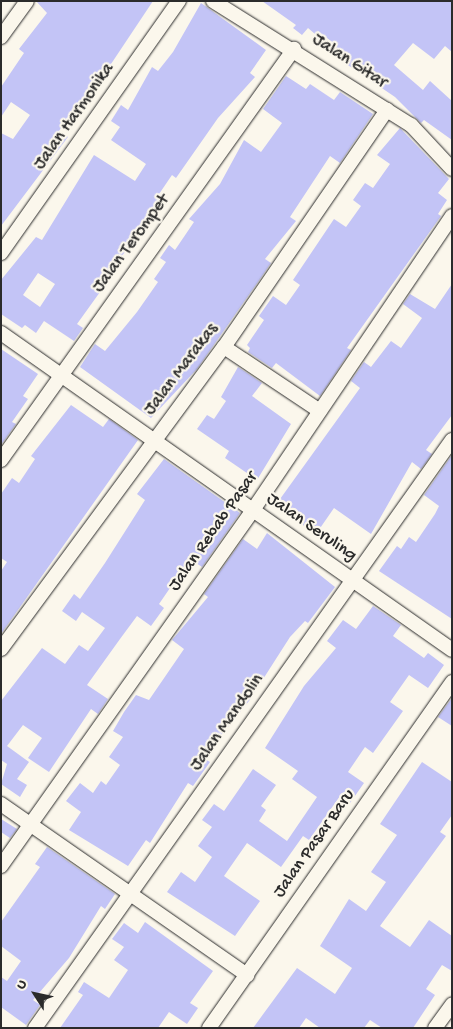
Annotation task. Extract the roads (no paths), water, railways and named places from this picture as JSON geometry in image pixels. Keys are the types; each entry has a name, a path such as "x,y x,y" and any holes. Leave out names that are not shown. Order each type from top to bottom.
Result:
{"street":[{"path":"1,37 27,1"},
{"name":"Jalan Harmonika","path":"1,253 178,1"},
{"name":"Jalan Gitar","path":"213,1 294,49 387,110 430,143 452,169"},
{"name":"Jalan Terompet","path":"1,460 294,49"},
{"name":"Jalan Marakas","path":"1,649 153,440 224,347 387,110"},
{"name":"Jalan Rebab Pasar","path":"1,866 253,510 452,216"},
{"name":"Jalan Seruling","path":"1,333 452,650"},
{"path":"224,347 320,411"},
{"name":"Jalan Mandolin","path":"35,1028 452,440"},
{"name":"Jalan Pasar Baru","path":"209,1028 452,682"},
{"path":"1,804 247,975"},
{"path":"435,1028 452,1005"}]}
